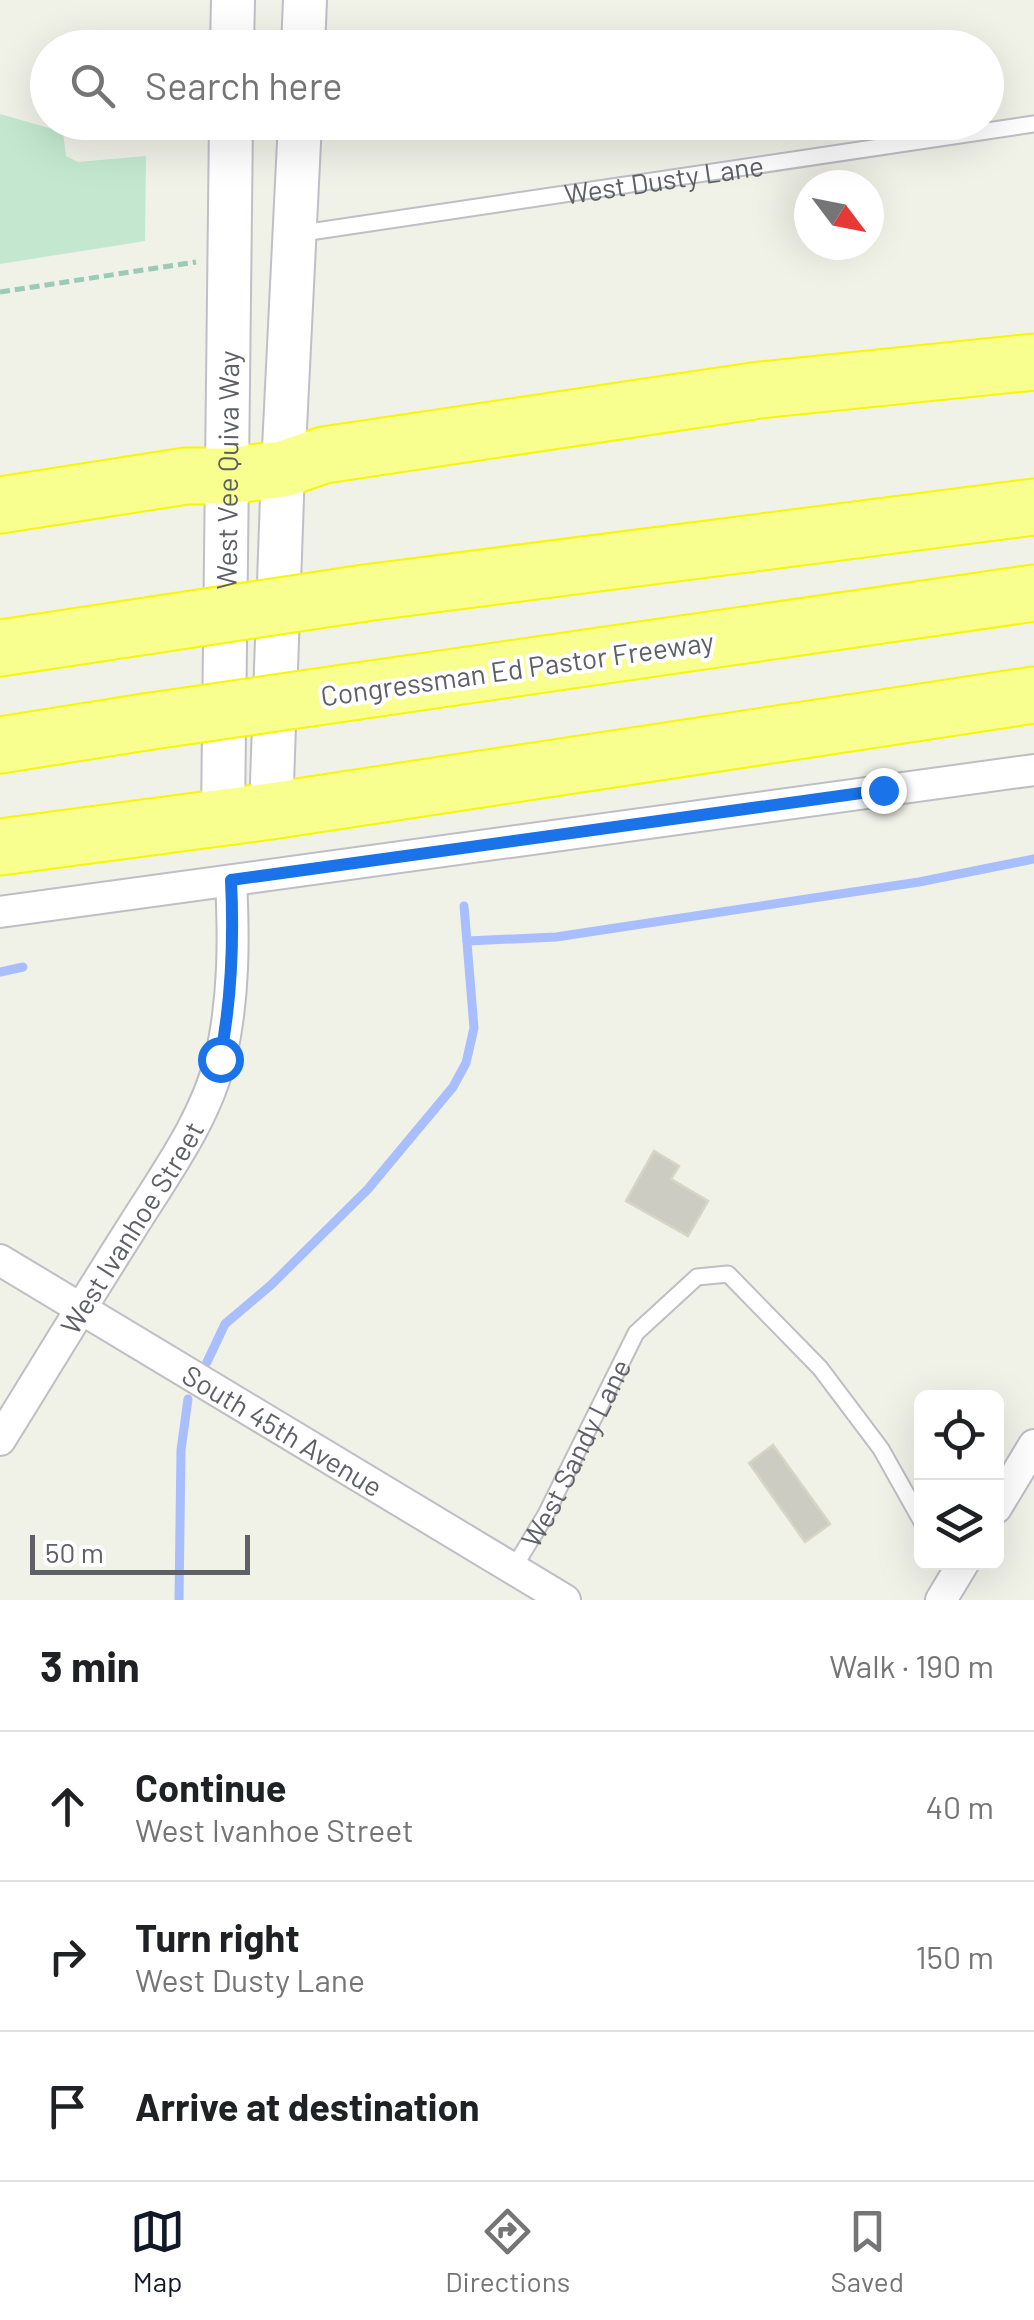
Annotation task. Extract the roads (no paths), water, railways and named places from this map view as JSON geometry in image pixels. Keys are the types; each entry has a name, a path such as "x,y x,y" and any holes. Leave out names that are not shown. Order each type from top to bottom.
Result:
{"highway":[{"path":"0,504 186,476 283,469 324,455 760,390 1034,362"},
{"path":"0,648 365,593 1034,507"},
{"name":"Congressman Ed Pastor Freeway","path":"0,745 1034,593"},
{"path":"0,847 247,814 1034,695"}],"street":[{"path":"233,30 234,0"},
{"path":"304,30 306,0"},
{"name":"West Vee Quiva Way","path":"231,140 226,476 247,814"},
{"name":"West Vee Quiva Way","path":"247,814 283,469 299,140"},
{"path":"0,912 1034,770"},
{"name":"West Ivanhoe Street","path":"0,1440 179,1151 215,1075 224,1042 234,940 231,880"},
{"name":"South 45th Avenue","path":"0,1260 565,1600"},
{"path":"1004,1495 1034,1445"}],"lane":[{"name":"West Dusty Lane","path":"1004,128 1034,124"},
{"name":"West Dusty Lane","path":"295,234 927,140"},
{"name":"West Sandy Lane","path":"514,1568 636,1333 697,1277 728,1274 820,1368 882,1448 914,1507"}],"waterway":[{"path":"467,941 556,937 919,882 1034,859"},
{"path":"207,1362 225,1324 271,1285 368,1189 453,1087 466,1063 474,1028 464,906"},
{"path":"0,972 23,967"},
{"path":"179,1600 181,1450 188,1399"}]}
